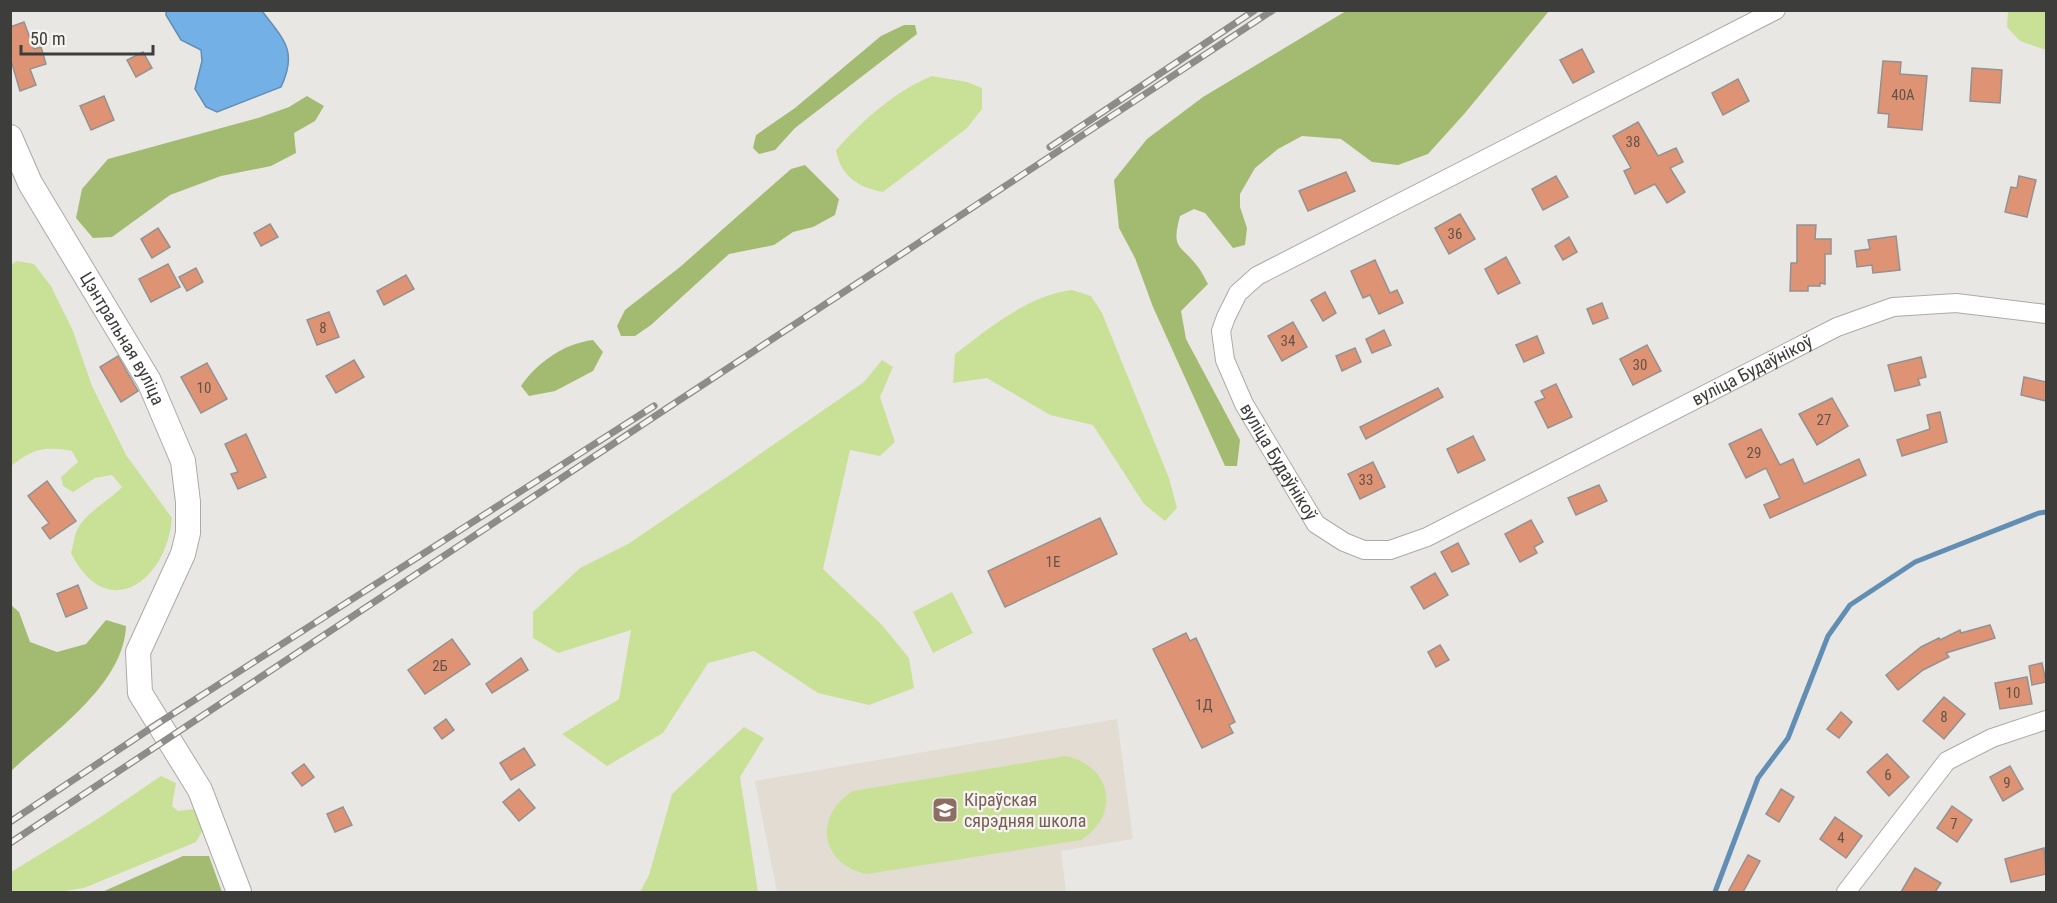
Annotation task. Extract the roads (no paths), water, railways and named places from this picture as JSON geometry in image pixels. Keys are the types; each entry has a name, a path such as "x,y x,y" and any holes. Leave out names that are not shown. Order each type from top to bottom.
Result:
{"street":[{"name":"вуліца Будаўнікоў","path":"1776,10 1257,276 1238,293 1221,331 1225,360 1244,404 1316,524 1344,542 1364,550 1389,550 1427,537 1837,327 1893,307 1956,303 2046,314"},
{"name":"Цэнтральная вуліца","path":"10,137 30,183 148,381 183,461 188,502 188,533 183,554 138,652 140,693 200,790 238,892"},
{"path":"1846,892 1947,761 1992,738 2046,720"}],"water":[{"path":"166,10 262,11 286,46 288,64 281,87 217,112 206,107 195,89 202,61 201,50 181,40 166,15"}],"waterway":[{"path":"1715,892 1758,778 1788,738 1828,636 1850,605 1915,562 2046,512"}],"railway":[{"path":"1050,147 1255,10"},
{"path":"10,843 1273,10"},
{"path":"10,822 157,724 654,406"}],"place":[{"name":"Кіраўская сярэдняя школа","path":"945,810"}]}
